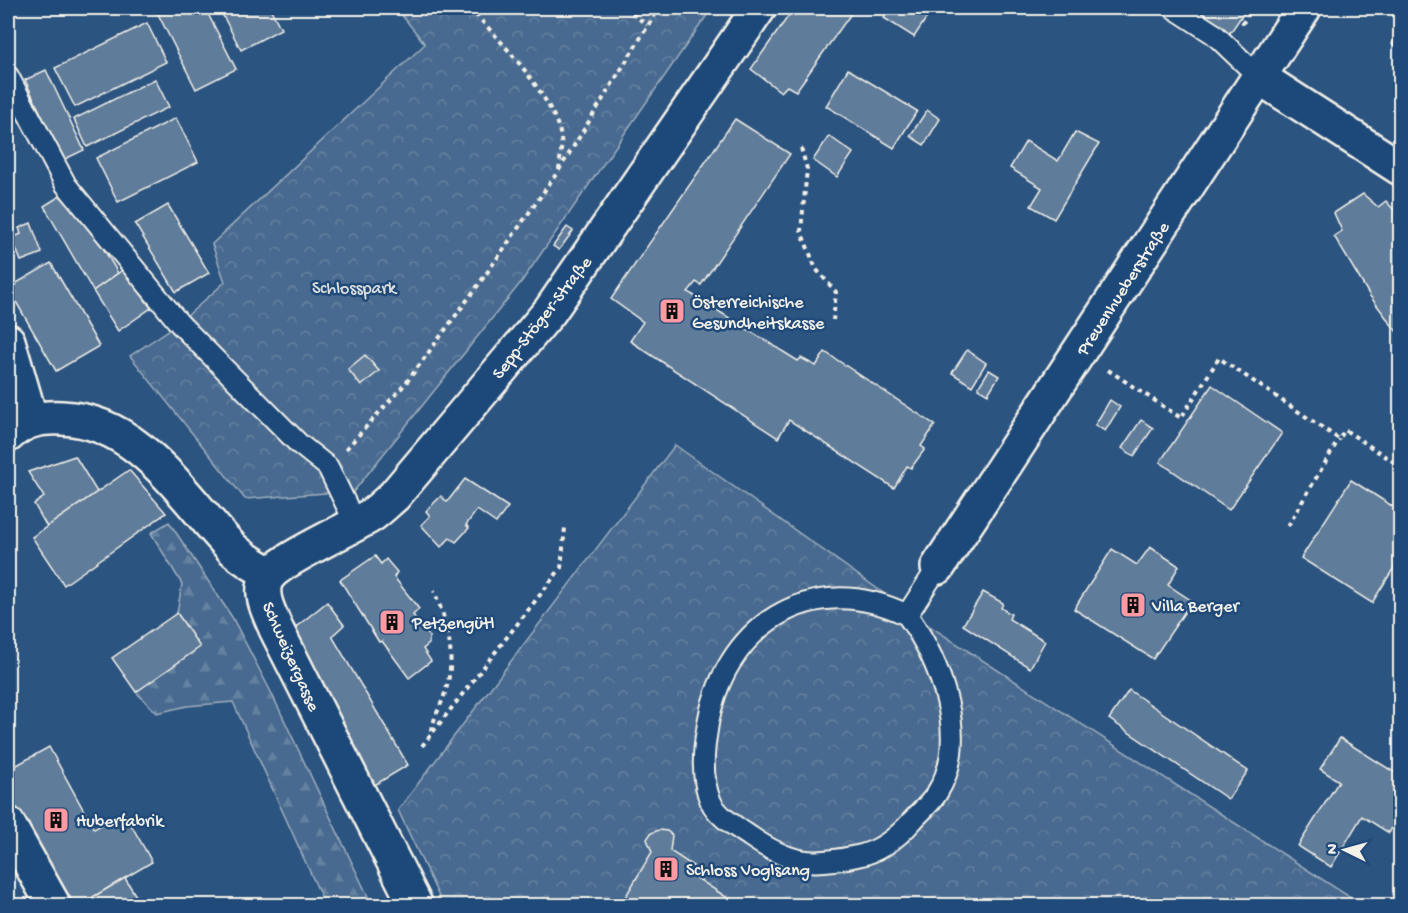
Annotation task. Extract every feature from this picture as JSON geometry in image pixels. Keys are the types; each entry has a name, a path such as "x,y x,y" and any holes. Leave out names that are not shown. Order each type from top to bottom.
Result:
{"street":[{"name":"Sepp-Stöger-Straße","path":"270,574 309,549 356,525 375,513 394,496 550,311 759,8"},
{"name":"Preuenhueberstraße","path":"938,567 1304,8"},
{"path":"1259,77 1401,168"},
{"path":"8,341 19,427"},
{"name":"Schweizergasse","path":"19,427 76,418 105,426 134,443 187,495 234,549 270,574 264,591 266,606 276,629 416,906"},
{"path":"8,824 54,906"}],"lane":[{"path":"1174,8 1214,34 1259,77"},
{"path":"8,76 66,185 179,323 298,443 328,467 356,525"},
{"path":"907,615 938,567"},
{"path":"835,597 883,603 907,615 922,637 939,679 951,732 951,752 937,793 899,836 864,855 813,863 796,861 765,847 722,817 711,802 705,779 706,738 715,692 741,645 775,616 798,604 821,598 835,597"}],"path":[{"path":"469,8 501,40 548,104 561,137 559,170"},
{"path":"625,8 647,25"},
{"path":"328,467 406,383 559,170 659,8"},
{"path":"801,148 807,169 801,231 816,269 836,292 832,320"},
{"path":"1080,351 1181,418 1219,358 1340,439"},
{"path":"1288,526 1345,430 1401,466"},
{"path":"422,746 561,568 565,528"},
{"path":"432,732 433,720 448,684 452,651 450,633 434,591"}],"green space":[{"name":"Schlosspark","path":"396,8 712,8 522,281 354,491 245,499 130,356 179,323 225,282 212,244 425,44"},
{"path":"675,445 937,631 1362,905 443,905 398,810"},
{"path":"169,522 232,617 271,692 372,905 325,905 233,702 187,706 157,713 136,692 199,647 177,613 182,584 151,533"}],"building":[{"path":"155,8 205,8 236,69 196,89"},
{"path":"219,8 270,8 281,29 241,50"},
{"path":"794,8 855,8 796,91 787,86 781,92 751,69"},
{"path":"890,8 933,8 914,37 884,18"},
{"path":"1191,8 1247,8 1230,33"},
{"path":"147,23 166,62 75,107 55,68"},
{"path":"1400,31 1400,50 1392,44"},
{"path":"848,69 917,111 894,148 826,106"},
{"path":"46,70 84,150 63,160 25,80"},
{"path":"155,79 169,107 87,147 74,119"},
{"path":"927,110 940,119 924,145 910,136"},
{"path":"176,118 198,162 118,202 96,158"},
{"name":"Österreichische Gesundheitskasse","path":"735,119 790,154 701,285 696,282 688,292 798,361 801,358 816,366 825,352 935,425 921,446 925,449 911,468 907,466 894,488 789,420 778,438 630,341 643,322 611,299"},
{"path":"1075,132 1099,144 1054,219 1031,206 1042,188 1010,168 1026,141 1058,161"},
{"path":"829,136 853,153 837,177 813,160"},
{"path":"1363,194 1378,207 1386,201 1400,217 1400,336 1370,296 1334,236 1342,231 1334,213"},
{"path":"60,196 88,223 118,273 93,291 44,206"},
{"path":"168,205 209,273 176,292 135,224"},
{"path":"8,210 15,231 8,234"},
{"path":"31,223 42,253 21,261 12,238 21,234 19,228"},
{"path":"567,227 573,231 559,250 553,246"},
{"path":"51,263 99,346 56,371 8,288"},
{"path":"124,269 151,308 118,331 93,291"},
{"path":"967,350 986,363 972,386 952,373"},
{"path":"365,355 379,371 361,386 348,369"},
{"path":"989,370 999,376 988,394 978,388"},
{"path":"1212,385 1282,433 1229,510 1160,462"},
{"path":"1110,400 1120,407 1105,431 1095,425"},
{"path":"1141,420 1153,428 1134,456 1122,448"},
{"path":"75,456 97,492 47,527 34,504 44,497 28,472"},
{"path":"129,470 166,513 64,585 32,537"},
{"path":"465,479 508,507 496,523 477,510 466,525 469,528 456,542 450,538 441,547 421,525 430,516 426,511 441,496 447,502"},
{"path":"1351,480 1400,511 1400,558 1372,603 1301,558"},
{"name":"Villa Berger","path":"1150,547 1179,566 1168,585 1192,601 1153,659 1074,609 1112,549 1137,565"},
{"name":"Petzengütl","path":"375,556 381,564 386,559 397,572 394,577 419,609 413,615 429,636 429,644 423,649 431,661 409,678 382,641 379,642 340,580"},
{"path":"983,592 1003,603 1001,608 1011,614 1009,619 1045,641 1030,668 963,625"},
{"path":"327,602 344,625 332,636 408,765 373,786 291,631"},
{"path":"177,613 200,647 136,692 112,658"},
{"path":"1129,690 1248,771 1228,799 1109,719"},
{"path":"1340,738 1400,776 1400,814 1389,833 1362,816 1331,867 1298,846 1339,781 1320,769"},
{"name":"Huberfabrik","path":"49,747 94,829 124,812 152,862 78,906 70,906 8,792 8,770"},
{"name":"Schloss Voglsang","path":"659,830 667,831 672,835 670,851 693,866 689,873 740,906 620,906 652,852 647,839 651,833"},
{"path":"125,878 142,906 78,906"}],"place":[{"name":"Österreichische Gesundheitskasse","path":"672,311"},
{"name":"Villa Berger","path":"1133,605"},
{"name":"Petzengütl","path":"392,622"},
{"name":"Huberfabrik","path":"56,820"},
{"name":"Schloss Voglsang","path":"666,869"}]}
